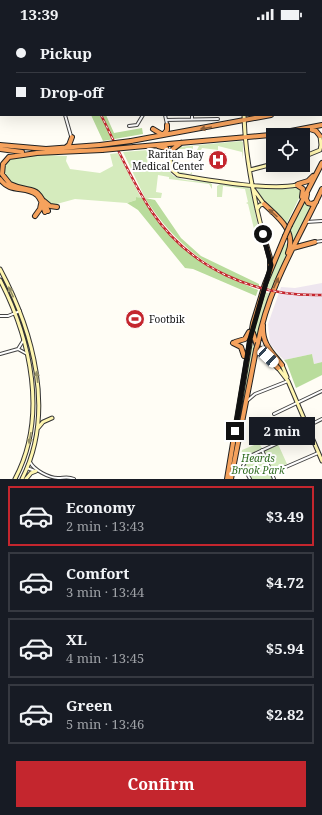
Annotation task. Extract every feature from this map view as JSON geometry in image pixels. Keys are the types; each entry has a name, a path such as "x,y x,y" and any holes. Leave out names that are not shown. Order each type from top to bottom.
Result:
{"highway":[{"path":"46,211 36,190 8,183 2,174 3,163 10,156 101,148 266,116"},
{"path":"167,125 171,131 178,133"},
{"path":"163,135 167,130 167,125"},
{"path":"310,128 322,126 320,136"},
{"path":"150,138 154,133 153,129 163,135"},
{"path":"310,129 315,130 320,136"},
{"path":"0,145 30,148 134,147 266,135"},
{"path":"72,137 75,145 80,148"},
{"path":"63,148 68,146 72,137"},
{"path":"170,156 174,148 182,143"},
{"path":"154,145 166,148 170,156"},
{"path":"0,149 37,153"},
{"path":"244,374 244,351 239,345 233,343 246,338 268,277 285,236 322,162"},
{"path":"297,184 309,180 319,168"},
{"path":"0,179 10,188 33,192 42,201 50,206 57,207"},
{"path":"297,184 302,187 303,192 297,210"},
{"path":"308,188 306,201 311,204 316,202"},
{"path":"231,479 256,350 269,298 322,189"},
{"path":"34,216 40,209 42,201"},
{"path":"264,204 283,222 290,235 290,246 283,269"},
{"path":"263,234 270,261 268,277"},
{"path":"300,235 300,240 303,242 315,242"},
{"path":"293,248 315,242"},
{"path":"269,298 263,324 264,339 269,350 280,366"},
{"path":"253,322 253,337 256,345 280,366"},
{"path":"227,479 253,322"}],"street":[{"path":"65,116 72,137"},
{"path":"129,126 137,125 142,116"},
{"path":"165,116 167,125"},
{"path":"244,116 245,138 252,184 263,234"},
{"path":"166,120 218,119"},
{"path":"310,154 320,150 322,143 320,136"},
{"path":"170,156 170,168 176,174 252,184 285,186 297,184"},
{"path":"250,170 266,166"},
{"path":"252,184 257,197 264,204 259,206 257,211"},
{"path":"306,222 322,221"},
{"path":"315,242 322,241"},
{"path":"0,269 20,311 36,370 38,394 37,429 29,462 22,479"},
{"path":"0,280 24,339 32,385 32,418 29,442 22,465 15,479"},
{"path":"0,316 5,317 20,311"},
{"path":"17,350 24,339"},
{"path":"0,354 23,350 28,356"},
{"path":"280,366 288,381 322,461"},
{"path":"246,403 255,394 288,381"},
{"path":"249,389 251,393 255,394"},
{"path":"274,414 322,391"},
{"path":"37,429 42,423 52,418"},
{"path":"250,479 244,467 244,462 248,458 322,419"},
{"path":"262,450 274,479"},
{"path":"272,473 320,455"},
{"path":"29,462 32,467 51,476 74,479"},
{"path":"22,465 41,472"},
{"path":"26,479 31,473 36,471"}],"shaded area":[{"path":"322,283 322,362 314,364 312,354 284,360 270,344 268,324 281,287 295,288"}],"green space":[{"path":"91,116 106,116 114,133 142,128 143,134 103,141"},
{"path":"243,142 243,159 242,152 218,146 218,150 202,148 199,154 197,150 199,146 193,146 193,150 178,149 178,158 175,158 177,171 190,174 176,172 172,165 173,152 178,147"},
{"path":"148,150 147,167 168,166 173,175 178,178 191,181 209,182 212,184 212,189 209,184 169,179 169,177 158,175 156,192 162,193 161,198 145,198 123,152"},
{"path":"118,153 141,198 136,197 136,200 127,203 75,199 53,205 46,201 35,189 12,184 5,177 5,163 18,156 67,156 66,161 70,169 100,173 113,166 110,154"},
{"path":"220,184 248,187 251,189 258,227 257,229 254,229 248,204 246,203 248,202 245,189 223,186 222,197 217,197 217,186"},
{"path":"297,186 301,188 302,192 286,225 266,204 257,189 258,187 289,189"},
{"path":"136,197 143,198 166,231 178,244 206,265 258,290 256,296 193,269 185,268 138,210 127,203 136,200"},
{"path":"145,198 155,200 181,238 201,256 259,284 259,287 224,273 194,253 167,228"},
{"path":"304,202 312,206 293,241 290,230"},
{"path":"289,242 286,255 271,290 265,289 283,246"},
{"path":"264,292 269,293 256,343 254,335"},
{"path":"252,344 255,348 235,449 244,383"},
{"path":"312,354 314,364 322,362 322,375 296,388 284,360"},
{"name":"Heards Brook Park","path":"259,443 263,450 278,444 287,464 272,471 275,479 250,479 240,462 242,450"}],"railway":[{"path":"101,116 131,177 145,201 167,232 185,249 226,275 249,284 273,291 322,295"}],"place":[{"name":"Raritan Bay Medical Center","path":"218,160"},
{"name":"Footbik","path":"135,319"}],"route":[{"path":"235,431 245,363 253,322 271,265 263,234"}]}
